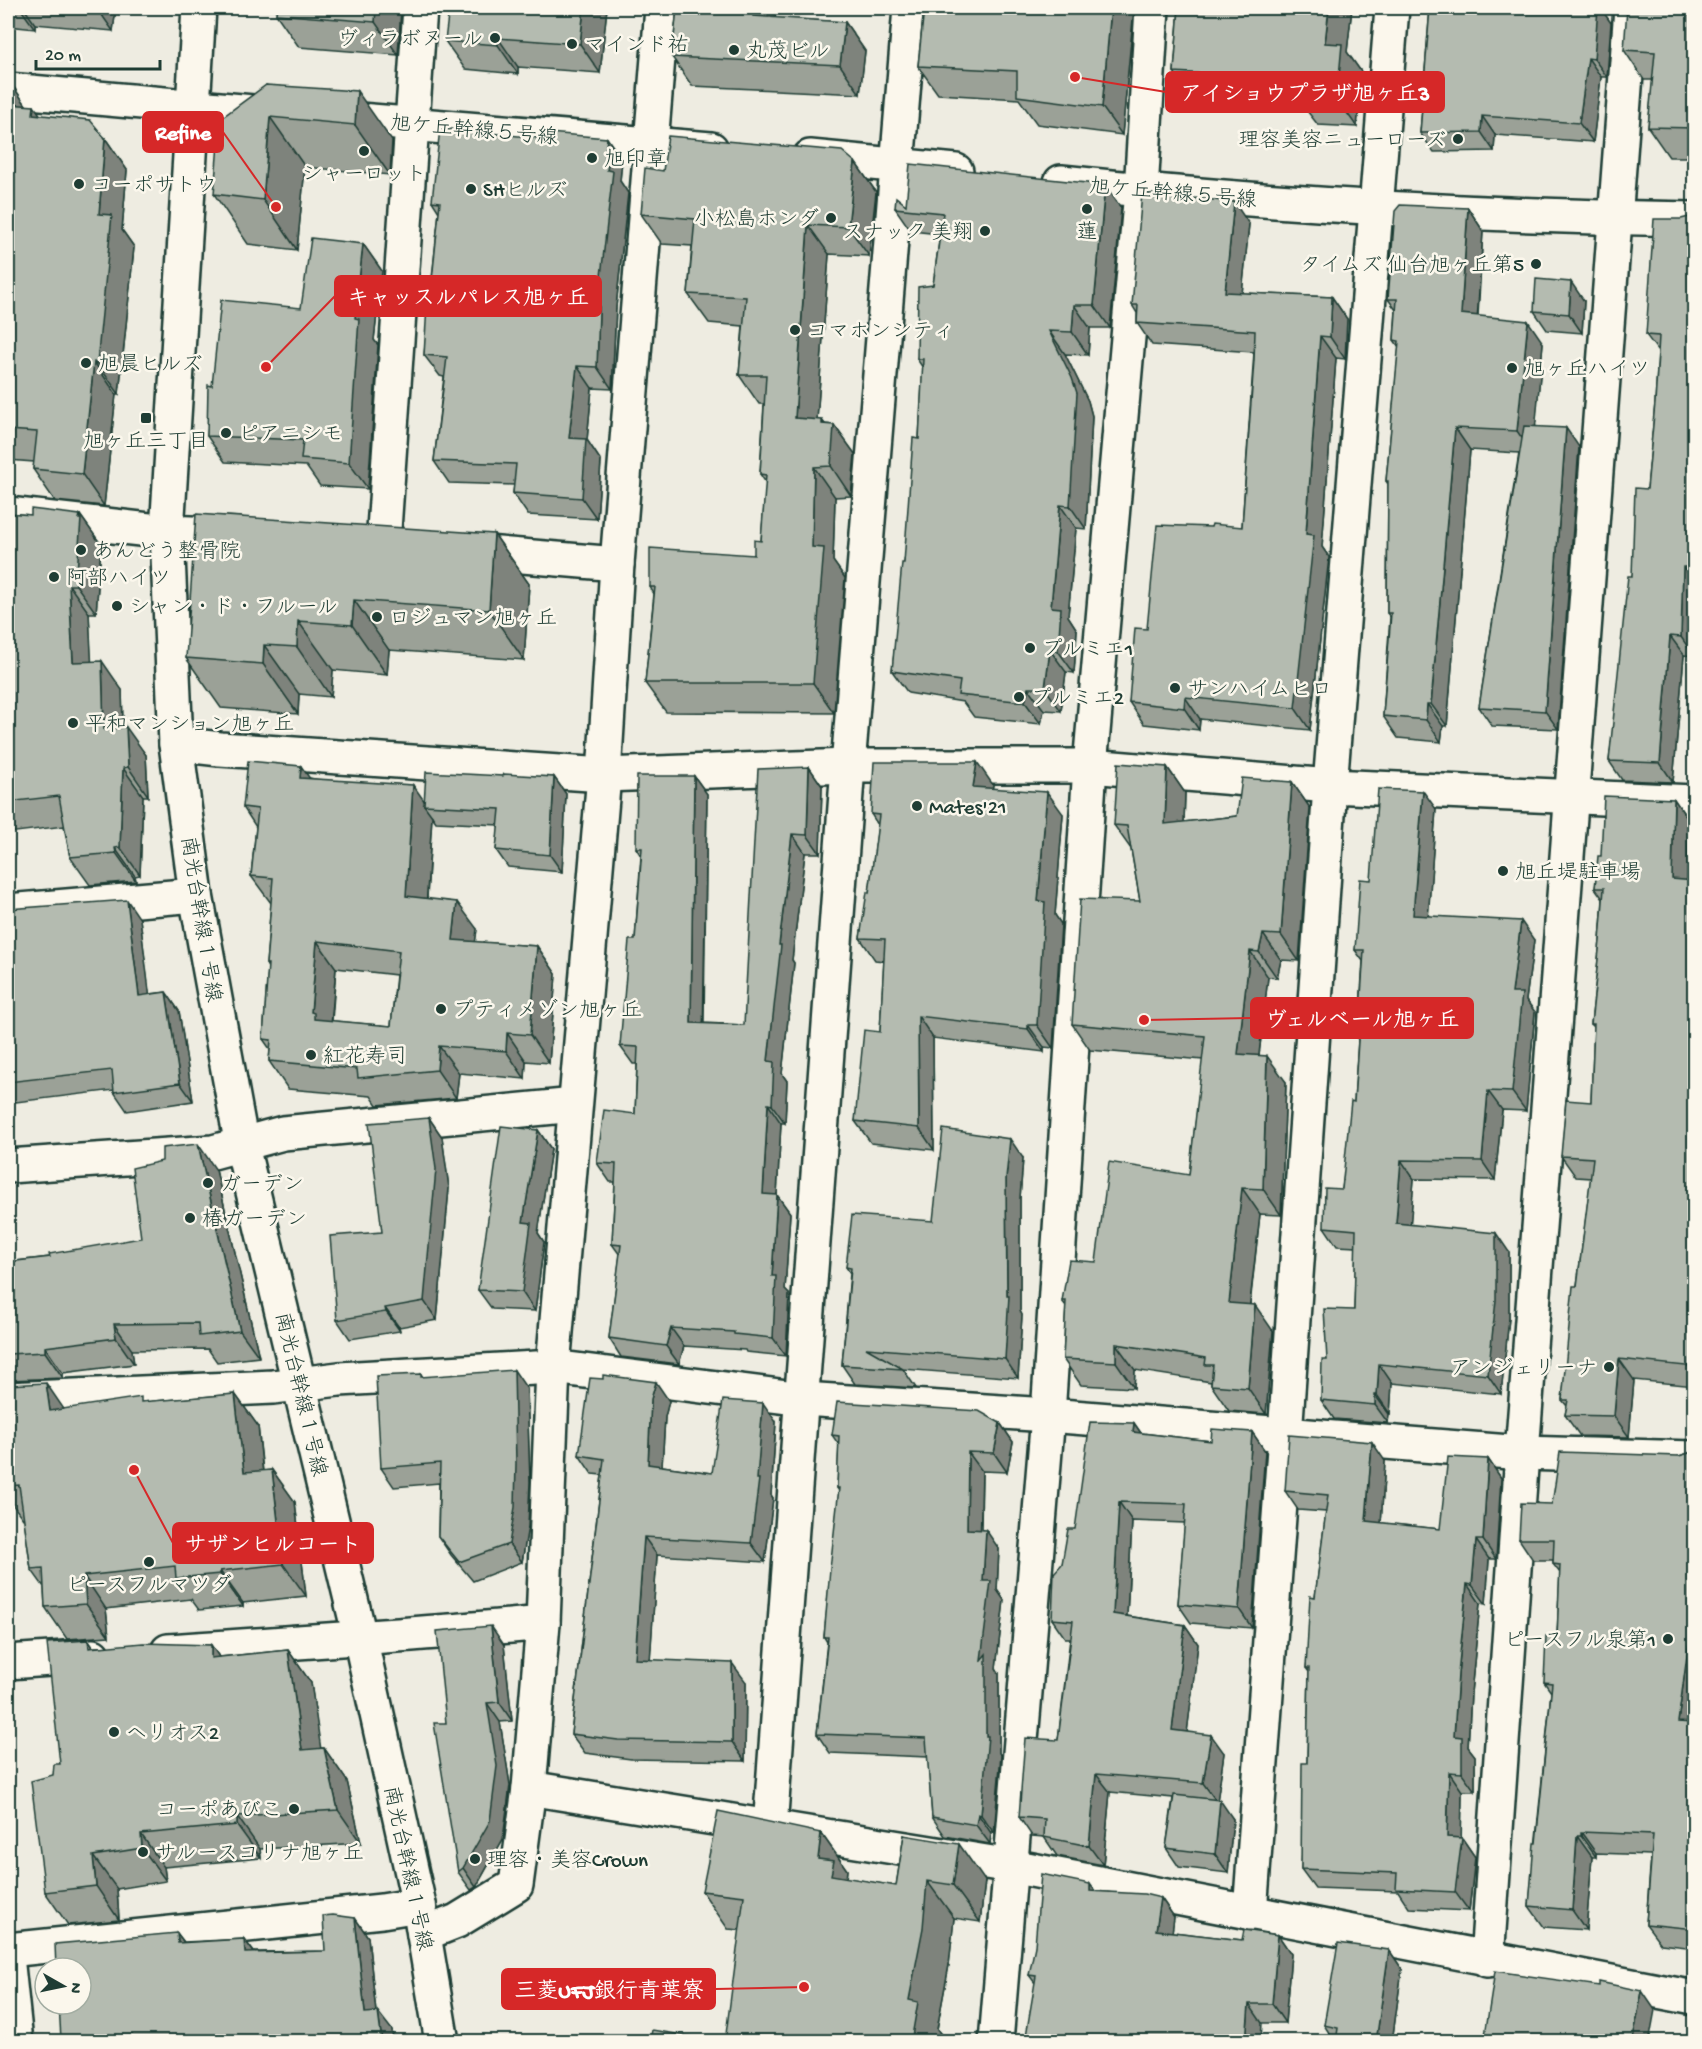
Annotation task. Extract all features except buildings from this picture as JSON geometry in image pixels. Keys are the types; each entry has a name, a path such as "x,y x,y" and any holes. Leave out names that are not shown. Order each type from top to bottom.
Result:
{"street":[{"name":"南光台幹線１号線","path":"199,8 167,532 176,744 196,895 242,1146 360,1637 422,1919 442,2042"},
{"path":"420,8 371,544 617,564"},
{"path":"8,1950 382,1911 422,1919 457,1921 516,1885 529,1788 543,1623 553,1367 604,775 617,564 662,8"},
{"path":"770,1828 848,766 910,8"},
{"path":"996,2042 1048,1415 1090,766 1141,190 1152,8"},
{"path":"1250,1913 1330,786 1392,8"},
{"path":"1487,1960 1522,1453 1631,8"},
{"name":"旭ケ丘幹線５号線","path":"8,90 192,108 410,123 745,152"},
{"path":"780,155 990,175"},
{"name":"旭ケ丘幹線５号線","path":"1037,180 1376,207 1615,218 1695,219"},
{"path":"8,514 167,532 265,537"},
{"path":"176,744 231,750 604,775 848,766 1090,766 1330,786 1695,802"},
{"path":"8,911 196,895"},
{"path":"8,1166 213,1152 242,1146 283,1133 575,1106"},
{"path":"8,1399 273,1387 300,1383 553,1367 803,1399 1048,1415 1522,1453 1695,1458"},
{"path":"8,1662 400,1636 543,1623"},
{"path":"529,1788 1011,1866 1487,1960 1695,1998"},
{"path":"8,1966 16,2042"}],"place":[{"name":"ヴィラボヌール","path":"495,38"},
{"name":"マインド祐","path":"572,44"},
{"name":"丸茂ビル","path":"734,50"},
{"name":"アイショウプラザ旭ヶ丘3","path":"1075,77"},
{"name":"理容美容ニューローズ","path":"1458,139"},
{"name":"シャーロット","path":"364,151"},
{"name":"旭印章","path":"592,158"},
{"name":"コーポサトウ","path":"79,184"},
{"name":"SHヒルズ","path":"471,189"},
{"name":"Refine","path":"276,207"},
{"name":"蓮","path":"1087,209"},
{"name":"小松島ホンダ","path":"831,218"},
{"name":"スナック 美翔","path":"985,231"},
{"name":"タイムズ 仙台旭ヶ丘第5","path":"1536,264"},
{"name":"コマホンシティ","path":"795,330"},
{"name":"旭晨ヒルズ","path":"86,363"},
{"name":"キャッスルパレス旭ヶ丘","path":"266,367"},
{"name":"旭ヶ丘ハイツ","path":"1512,368"},
{"name":"旭ヶ丘三丁目","path":"146,418"},
{"name":"ピアニシモ","path":"226,433"},
{"name":"あんどう整骨院","path":"81,550"},
{"name":"阿部ハイツ","path":"54,577"},
{"name":"シャン・ド・フルール","path":"117,606"},
{"name":"ロジュマン旭ヶ丘","path":"377,617"},
{"name":"プルミエ1","path":"1030,648"},
{"name":"サンハイムヒロ","path":"1175,688"},
{"name":"プルミエ2","path":"1019,697"},
{"name":"平和マンション旭ヶ丘","path":"73,723"},
{"name":"Mates'21","path":"917,806"},
{"name":"旭丘堤駐車場","path":"1503,871"},
{"name":"プティメゾン旭ヶ丘","path":"441,1009"},
{"name":"ヴェルベール旭ヶ丘","path":"1144,1020"},
{"name":"紅花寿司","path":"311,1055"},
{"name":"ガーデン","path":"208,1183"},
{"name":"椿ガーデン","path":"190,1218"},
{"name":"アンジェリーナ","path":"1609,1367"},
{"name":"サザンヒルコート","path":"134,1470"},
{"name":"ピースフルマツダ","path":"149,1562"},
{"name":"ピースフル泉第1","path":"1668,1639"},
{"name":"ヘリオス2","path":"114,1732"},
{"name":"コーポあびこ","path":"294,1809"},
{"name":"サルースコリナ旭ヶ丘","path":"143,1852"},
{"name":"理容・美容Crown","path":"475,1859"},
{"name":"三菱UFJ銀行青葉寮","path":"804,1987"}]}
